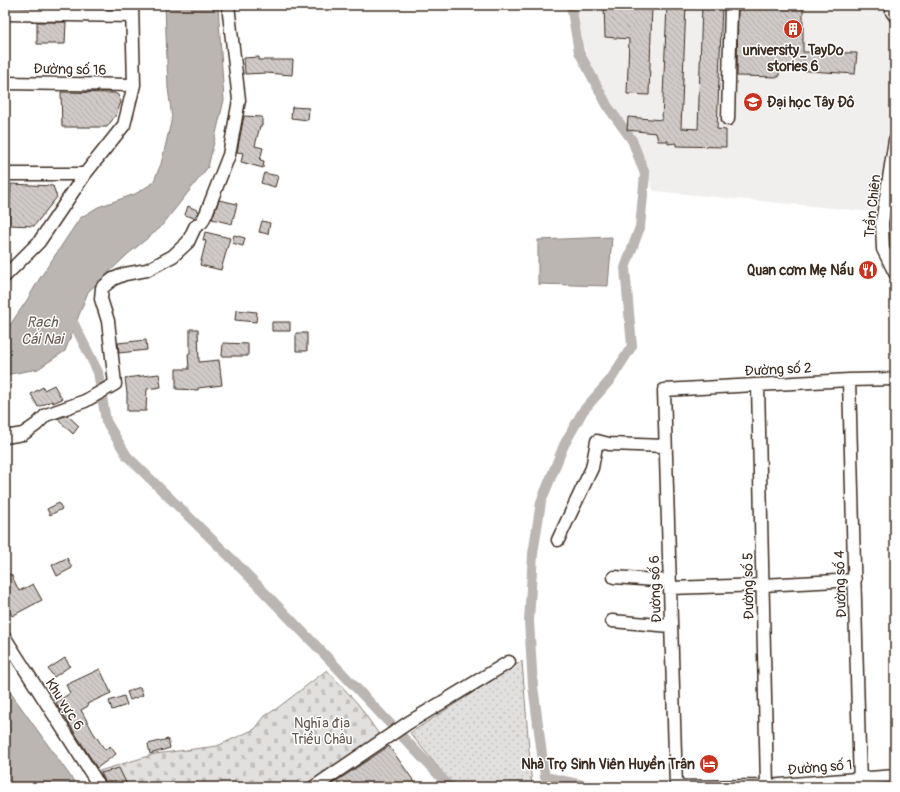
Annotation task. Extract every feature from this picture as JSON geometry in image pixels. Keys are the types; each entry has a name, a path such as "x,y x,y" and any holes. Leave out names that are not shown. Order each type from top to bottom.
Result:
{"street":[{"path":"5,437 23,434 36,425 46,415 85,401 115,384 108,321 101,299 102,288 114,279 125,274 147,270 173,256 188,242 195,227 202,222 229,155 239,100 228,5"},
{"path":"728,119 731,5"},
{"path":"892,5 892,12 895,16"},
{"path":"5,14 132,10 134,85 124,125 86,174 39,242 5,276"},
{"name":"Đường số 16","path":"5,83 134,85"},
{"name":"Trần Chiên","path":"895,140 882,223 883,249 895,272"},
{"path":"5,174 86,174"},
{"name":"Đường số 2","path":"664,390 895,379"},
{"name":"Đường số 4","path":"849,380 859,783"},
{"name":"Đường số 5","path":"758,385 767,786"},
{"name":"Đường số 6","path":"664,390 676,787"},
{"path":"558,540 592,468 597,441 609,444 665,446"},
{"path":"614,577 670,585 763,585 855,580"},
{"path":"612,621 671,626"},
{"name":"Khu vực 6","path":"5,638 100,787"},
{"path":"314,787 402,728 510,662"},
{"name":"Đường số 1","path":"676,787 859,783 895,776"}],"shaded area":[{"name":"Đại học Tây Đô","path":"577,5 895,5 895,140 884,213 654,191 625,127 595,78 579,32"}],"green space":[{"path":"522,661 532,787 454,787 410,733"},
{"name":"Nghĩa địa Triều Châu","path":"327,670 358,704 385,743 319,787 105,787 96,772 155,754 217,746 255,729 265,716"}],"water":[{"name":"Rạch Cái Nai","path":"165,5 218,5 224,100 208,167 160,228 128,254 88,292 65,351 38,369 5,375 5,327 10,325 80,218 98,207 135,194 153,183 161,164 172,118 168,88"},
{"path":"612,237 608,286 538,284 538,240"},
{"path":"5,685 78,787 5,787"}],"building":[{"path":"604,5 652,5 649,95 627,94 629,39 605,37"},
{"path":"667,5 686,5 681,128 698,129 702,5 722,5 717,129 726,130 726,147 676,146 676,143 668,144 668,141 658,141 656,133 627,130 628,117 662,120"},
{"path":"738,5 803,5 803,52 857,53 855,74 779,69 779,77 737,76"},
{"path":"37,22 66,22 65,44 37,44"},
{"path":"259,57 259,60 293,60 292,75 266,73 245,74 244,58"},
{"path":"61,92 114,93 118,95 121,102 116,115 107,127 62,127"},
{"path":"292,107 309,108 308,120 291,118"},
{"path":"244,116 262,117 262,126 260,126 255,146 263,148 260,160 264,161 263,168 241,162 243,153 237,152"},
{"path":"264,173 278,176 275,187 261,183"},
{"path":"11,184 53,186 57,197 34,226 9,225"},
{"path":"219,200 237,204 232,224 212,219"},
{"path":"188,206 199,211 194,218 185,215"},
{"path":"262,221 270,223 268,234 259,232"},
{"path":"205,232 230,238 221,270 200,265 206,241 203,240"},
{"path":"234,235 245,238 243,246 232,243"},
{"path":"236,310 257,312 256,322 235,320"},
{"path":"272,322 290,322 290,331 272,331"},
{"path":"190,329 198,329 199,362 219,360 222,385 198,388 198,390 176,389 176,369 189,369 188,354 190,353"},
{"path":"296,333 307,333 307,351 296,351"},
{"path":"146,340 147,350 119,353 118,343"},
{"path":"223,343 248,344 248,356 222,356"},
{"path":"159,374 161,387 147,389 146,411 127,411 125,378"},
{"path":"54,385 62,399 53,403 52,401 38,407 31,394 43,387 44,390"},
{"path":"67,415 79,426 73,434 57,419"},
{"path":"59,503 62,509 50,515 47,509"},
{"path":"67,558 72,568 57,576 52,565"},
{"path":"11,574 19,591 33,584 42,600 12,616 5,603 5,576"},
{"path":"65,658 70,666 54,677 48,669"},
{"path":"100,669 111,693 87,704 88,706 81,710 105,750 110,746 116,754 97,768 56,703 70,693 66,685"},
{"path":"140,687 143,695 130,700 127,692"},
{"path":"124,696 127,705 112,710 109,701"},
{"path":"168,739 170,748 150,754 148,744"},
{"path":"389,746 418,787 327,787 344,776"},
{"path":"119,768 128,787 108,787 101,773"}],"waterway":[{"path":"571,5 579,52 608,107 632,140 645,174 640,227 625,268 632,346 611,379 583,411 564,445 541,502 533,554 529,621 533,686 545,777 593,787"},
{"path":"69,314 98,372 106,421 127,456 233,560 450,787"}],"place":[{"name":"university_TayDo stories 6","path":"793,29"},
{"name":"Đại học Tây Đô","path":"753,102"},
{"name":"Quan cơm Mẹ Nấu","path":"868,270"},
{"name":"Nhà Trọ Sinh Viên Huyền Trân","path":"709,764"}]}
